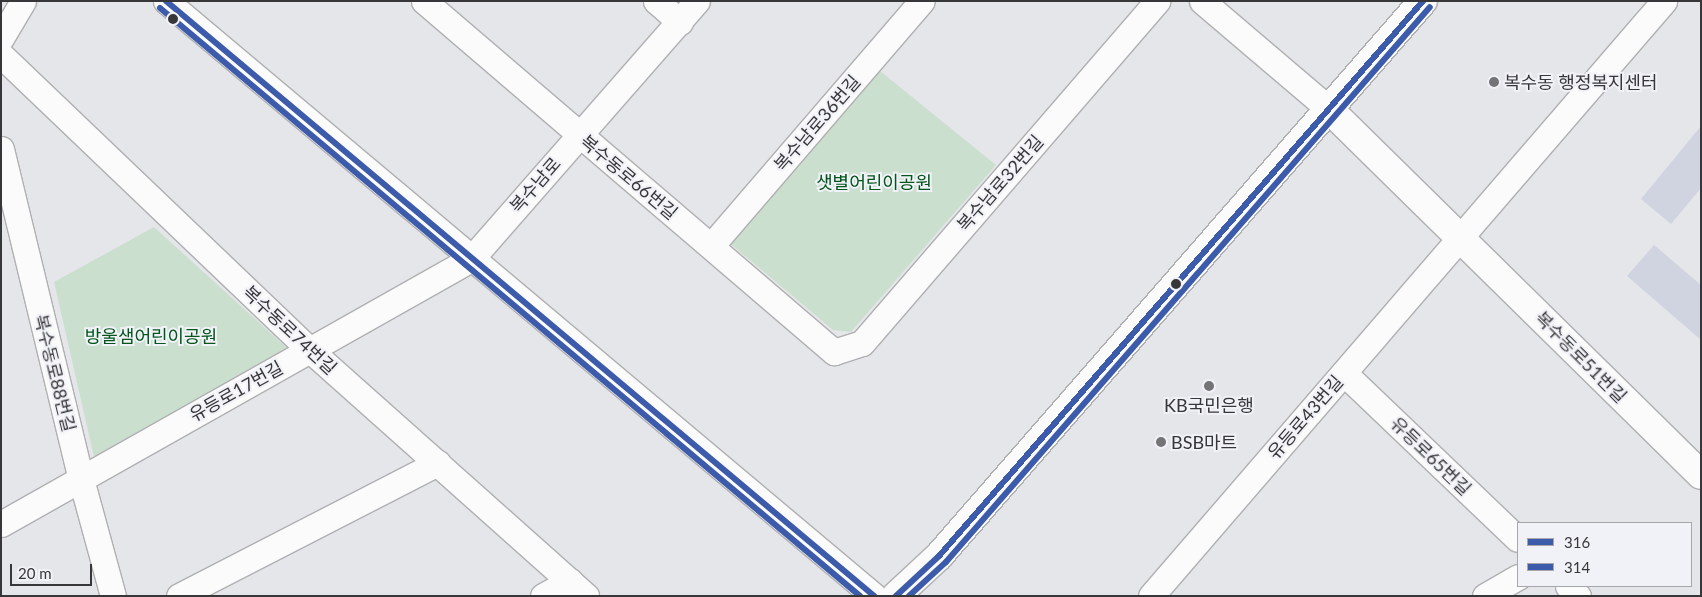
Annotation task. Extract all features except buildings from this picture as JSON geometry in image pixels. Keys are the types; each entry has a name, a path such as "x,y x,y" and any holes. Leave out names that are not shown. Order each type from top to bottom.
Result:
{"main road":[{"path":"896,596 939,556 1330,110 1422,1"},
{"name":"복수동로51번길","path":"1330,110 1701,475"}],"street":[{"path":"1,38 23,1"},
{"path":"166,1 874,596"},
{"name":"복수동로66번길","path":"424,1 834,352"},
{"path":"656,1 680,22"},
{"name":"복수남로","path":"471,259 697,1"},
{"name":"복수남로36번길","path":"711,246 922,1"},
{"name":"복수남로32번길","path":"834,352 862,343 1157,1"},
{"path":"1202,1 1330,110"},
{"path":"1460,238 1664,1"},
{"name":"복수동로74번길","path":"1,55 310,350 578,589"},
{"name":"복수동로88번길","path":"1,149 81,479 113,596"},
{"name":"유등로43번길","path":"1150,596 1460,238"},
{"name":"유등로17번길","path":"1,524 471,259"},
{"name":"유등로65번길","path":"1344,373 1517,538"},
{"path":"179,596 438,463"},
{"path":"1485,596 1517,577"},
{"path":"1569,587 1578,596"},
{"path":"543,596 578,589"}],"green space":[{"name":"샛별어린이공원","path":"869,62 996,165 851,332 833,330 720,235"},
{"name":"방울샘어린이공원","path":"154,227 297,357 94,457 54,282"}],"transit line":[{"name":"316","path":"166,1 874,596"},
{"name":"316","path":"896,596 939,556 1423,1"},
{"name":"314","path":"909,596 946,562 1430,7"},
{"name":"314","path":"160,8 860,596"}],"place":[{"name":"복수동 행정복지센터","path":"1494,82"},
{"name":"KB국민은행","path":"1209,386"},
{"name":"BSB마트","path":"1161,442"}]}
